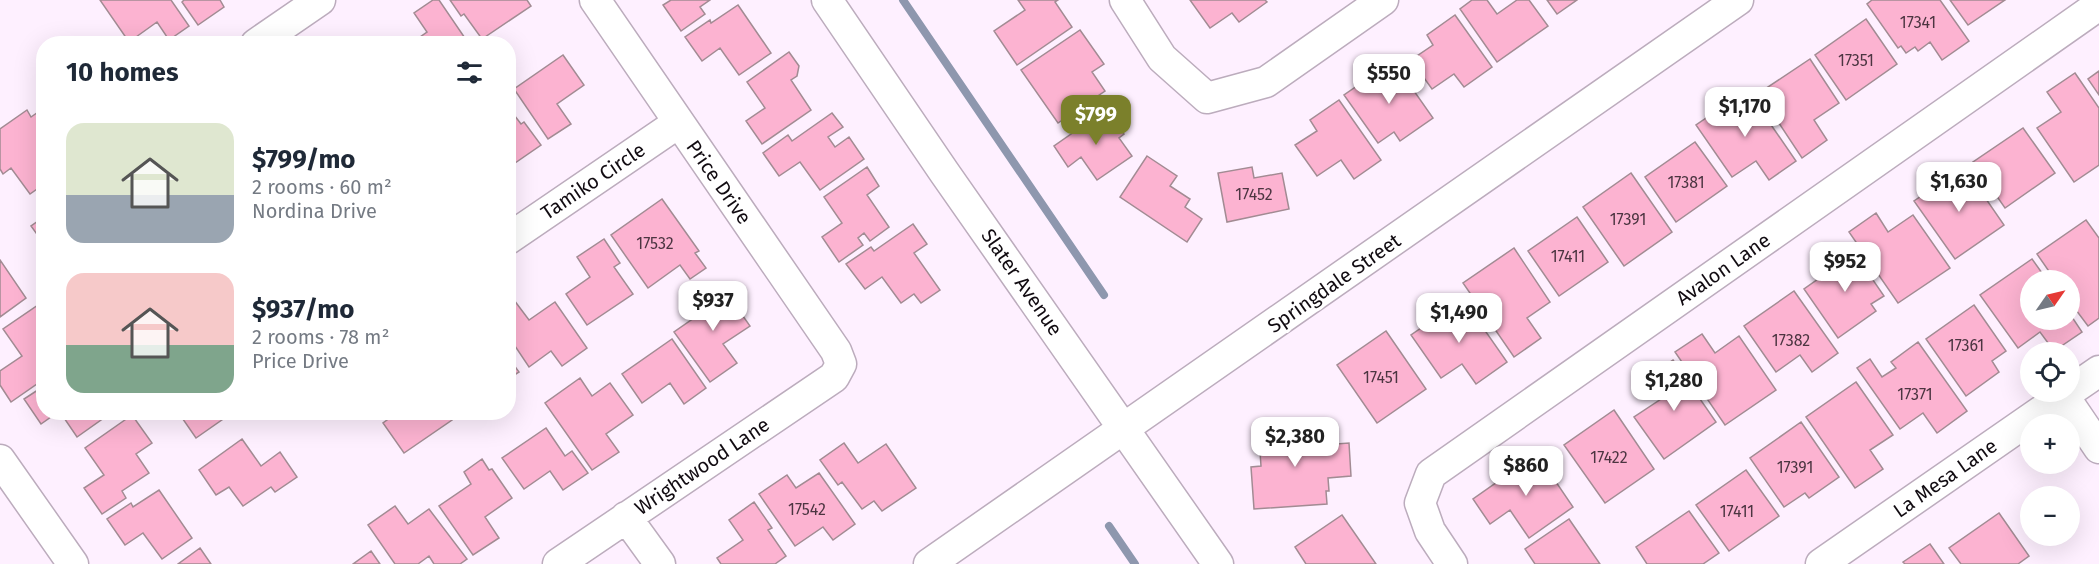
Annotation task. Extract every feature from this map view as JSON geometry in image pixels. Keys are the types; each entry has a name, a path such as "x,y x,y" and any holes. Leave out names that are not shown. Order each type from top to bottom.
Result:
{"street":[{"path":"268,36 320,0"},
{"name":"Price Drive","path":"595,0 829,341 841,364"},
{"name":"Slater Avenue","path":"827,0 1218,564"},
{"path":"1125,0 1162,58 1207,98 1266,82 1383,0"},
{"name":"Springdale Street","path":"929,564 1738,0"},
{"name":"Avalon Lane","path":"1452,564 1430,531 1420,503 1431,474 2099,5"},
{"name":"Tamiko Circle","path":"516,234 678,123"},
{"name":"Wrightwood Lane","path":"558,564 834,377 841,364"},
{"name":"La Mesa Lane","path":"2080,383 2099,371"},
{"name":"La Mesa Lane","path":"1821,564 2053,402"},
{"path":"2073,402 2099,448"},
{"path":"0,460 73,564"},
{"path":"626,517 660,564"}],"building":[{"path":"100,0 171,0 189,26 175,36 166,36 157,22 137,36 125,36"},
{"path":"184,0 220,0 224,7 198,25 182,2"},
{"path":"433,0 439,0 464,36 421,36 427,32 414,13"},
{"path":"450,0 527,0 531,6 486,36 480,36 464,14 461,16"},
{"path":"671,0 710,0 700,7 705,14 681,31 663,5"},
{"path":"1018,0 1058,0 1055,2 1072,27 1017,65 994,31 1025,10"},
{"path":"1190,0 1265,0 1267,2 1239,22 1232,13 1210,28"},
{"path":"1472,0 1487,0 1497,14 1517,0 1529,0 1548,26 1497,62 1460,9"},
{"path":"1547,0 1577,0 1557,14"},
{"path":"1872,0 1940,0 1969,41 1942,60 1930,42 1918,51 1915,47 1906,53 1901,46 1898,48 1867,4"},
{"path":"1950,0 2005,0 1968,25"},
{"path":"738,5 771,53 739,75 720,48 702,61 685,37"},
{"path":"1455,15 1492,67 1464,87 1454,74 1432,89 1411,60 1433,45 1427,35"},
{"path":"1866,19 1897,64 1846,100 1815,55"},
{"path":"1080,30 1104,64 1092,72 1105,91 1058,123 1021,70"},
{"path":"789,52 799,66 797,76 791,80 811,110 762,144 746,121 765,108 747,82"},
{"path":"563,55 584,85 557,104 571,124 548,139 516,92 516,88"},
{"path":"1810,59 1839,103 1814,120 1827,140 1802,158 1759,93"},
{"path":"1393,61 1433,118 1400,141 1394,132 1378,143 1344,95"},
{"path":"2099,71 2099,95 2088,79"},
{"path":"2075,73 2099,108 2099,165 2074,182 2037,128 2061,112 2047,92"},
{"path":"1747,90 1796,161 1769,180 1756,161 1732,177 1696,125"},
{"path":"1339,100 1381,160 1354,179 1341,160 1317,176 1295,145 1317,131 1310,120"},
{"path":"1107,109 1124,134 1119,138 1132,156 1097,180 1081,157 1068,167 1054,146"},
{"path":"27,110 31,117 36,114 36,190 30,194 11,168 3,174 0,169 0,129"},
{"path":"832,113 843,127 828,137 835,147 849,137 864,159 820,190 800,162 779,176 763,153 788,135 792,141"},
{"path":"516,117 521,124 524,122 541,145 516,162"},
{"path":"2023,128 2055,173 2005,208 1973,162"},
{"path":"1695,142 1727,186 1676,222 1645,177"},
{"path":"1147,156 1177,176 1170,186 1190,199 1185,207 1202,219 1187,242 1120,197"},
{"path":"867,167 879,186 867,195 889,227 870,241 864,233 858,238 863,245 839,262 822,237 842,223 824,197"},
{"path":"1252,167 1254,178 1282,173 1289,209 1227,222 1218,173"},
{"path":"1964,167 2004,225 1955,259 1914,201"},
{"path":"1631,173 1672,232 1624,266 1583,207"},
{"path":"662,199 699,251 695,253 706,268 690,279 680,265 648,288 611,235"},
{"path":"1876,213 1888,232 1913,215 1950,268 1898,303 1849,232"},
{"path":"1577,217 1608,262 1559,296 1528,251"},
{"path":"2086,220 2099,238 2099,318 2088,326 2080,315 2080,270 2048,270 2037,254"},
{"path":"36,223 36,233 31,226"},
{"path":"913,224 927,244 914,253 940,290 921,303 914,294 901,303 882,277 865,289 846,264 871,247 874,251"},
{"path":"604,239 620,263 614,267 633,294 587,325 566,294 590,277 577,257"},
{"path":"1514,248 1550,302 1527,318 1541,338 1514,357 1463,283"},
{"path":"1851,248 1884,296 1871,304 1876,311 1838,338 1804,289 1825,274 1821,269"},
{"path":"2032,259 2040,270 2020,270 2020,330 2080,329 2082,332 2067,342 2047,342 2040,332 2026,342 2020,342 2018,348 1980,295"},
{"path":"0,260 26,298 0,317"},
{"path":"719,282 750,326 723,344 737,363 710,382 674,332 701,313 692,301"},
{"path":"1794,291 1838,353 1812,372 1800,355 1776,372 1744,326"},
{"path":"1463,299 1507,362 1476,384 1462,364 1441,378 1411,335"},
{"path":"555,302 587,348 562,366 551,351 529,367 516,348 516,303 529,320"},
{"path":"1974,305 2006,351 1992,361 1999,372 1966,396 1926,339"},
{"path":"36,306 36,385 11,402 0,385 0,371 22,356 3,329"},
{"path":"1386,331 1426,389 1377,423 1337,365"},
{"path":"1702,334 1715,353 1739,336 1776,390 1725,425 1675,352"},
{"path":"672,339 706,388 684,404 670,383 642,403 622,374"},
{"path":"1918,342 1967,411 1937,433 1923,413 1900,429 1857,368 1870,359 1882,377 1896,368 1891,362"},
{"path":"1673,360 1716,422 1664,459 1634,417 1661,399 1647,378"},
{"path":"580,378 592,396 610,383 633,415 606,434 619,452 592,470 545,403"},
{"path":"1856,382 1893,435 1870,450 1883,469 1855,488 1806,417"},
{"path":"36,391 36,417 24,399"},
{"path":"1614,410 1654,469 1605,503 1564,445"},
{"path":"65,420 101,420 77,437"},
{"path":"125,420 136,420 152,443 136,454 149,473 122,491 126,498 102,514 84,488 104,475 85,448"},
{"path":"184,420 222,420 196,438"},
{"path":"387,420 452,420 404,453 383,423"},
{"path":"1296,421 1297,432 1307,431 1309,446 1349,443 1351,476 1328,478 1327,504 1254,509 1251,467 1261,466 1258,423"},
{"path":"1801,422 1839,477 1809,498 1805,493 1784,507 1750,458"},
{"path":"546,428 565,456 572,451 588,473 563,490 550,471 524,489 502,458"},
{"path":"242,439 261,466 280,452 297,477 275,492 271,487 243,506 229,487 216,495 199,470"},
{"path":"844,443 858,463 886,444 916,488 882,511 874,501 862,509 842,482 838,485 820,460"},
{"path":"1537,454 1573,507 1529,538 1510,510 1490,524 1473,499"},
{"path":"482,459 489,470 492,469 512,498 485,517 499,538 473,555 439,506 471,484 464,472"},
{"path":"1746,470 1779,516 1729,551 1696,505"},
{"path":"819,473 855,524 833,540 823,527 795,546 759,494 787,475 796,488"},
{"path":"159,490 192,538 162,559 143,533 125,545 107,519 131,503 133,507"},
{"path":"754,502 772,528 768,530 786,556 775,564 721,564 717,558 743,540 729,520"},
{"path":"395,506 408,524 429,509 467,559 460,564 434,564 429,556 418,564 395,564 368,525"},
{"path":"1689,511 1719,553 1703,564 1647,564 1636,547"},
{"path":"1999,513 2029,556 2018,564 1961,564 1949,548"},
{"path":"1342,515 1376,564 1306,564 1295,547"},
{"path":"1569,519 1600,564 1535,564 1525,549"},
{"path":"1930,544 1944,564 1905,564 1903,562"},
{"path":"200,548 211,564 178,564"},
{"path":"371,551 380,564 353,564"}],"waterway":[{"path":"903,0 1104,295"},
{"path":"1109,526 1135,564"}]}
